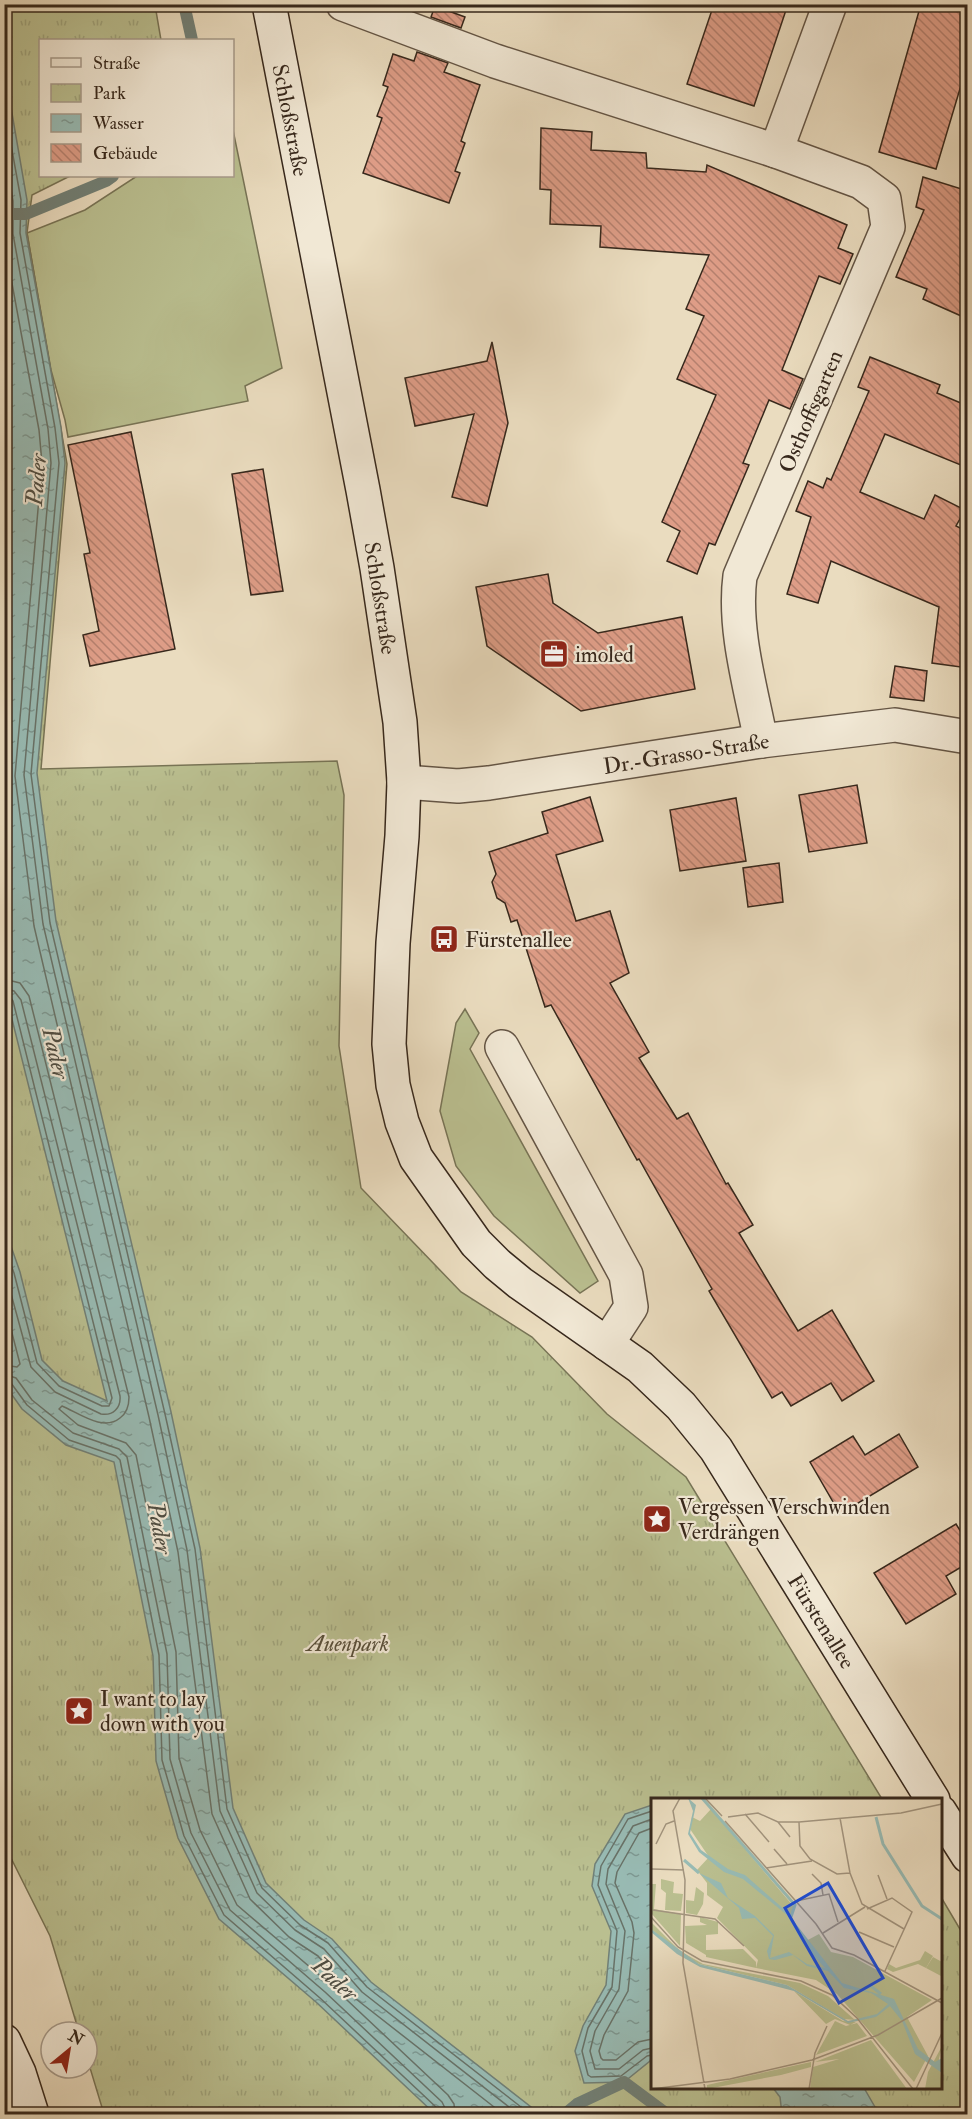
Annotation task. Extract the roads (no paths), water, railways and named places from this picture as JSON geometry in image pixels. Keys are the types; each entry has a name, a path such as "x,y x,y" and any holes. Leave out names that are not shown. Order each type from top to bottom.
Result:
{"street":[{"name":"Schloßstraße","path":"269,4 377,568 400,714 404,782 389,1044 393,1085 402,1122 416,1158 437,1189"},
{"name":"Osthoffsgarten","path":"343,4 495,61 776,151 861,182 884,199 888,227 740,576 737,596 739,623 761,741"},
{"path":"776,151 830,4"},
{"name":"Dr.-Grasso-Straße","path":"404,782 474,785 761,741 895,725 968,736"},
{"path":"502,1047 627,1275 632,1307 607,1344"},
{"name":"Fürstenallee","path":"437,1189 476,1243 497,1264 640,1367 681,1406 716,1449 932,1798"},
{"path":"942,1815 968,1856"},
{"path":"4,2041 19,2073 32,2115"}],"water":[{"name":"Pader","path":"5,81 27,200 26,233 61,427 65,463 37,773 56,921 171,1412 200,1548 233,1808 266,1883 304,1920 332,1939 371,1982 540,2114 435,2114 316,2002 219,1919 178,1838 156,1761 153,1656 114,1462 66,1445 22,1409 5,1385 5,1229 20,1272 42,1360 63,1381 107,1401 5,991"},
{"path":"651,1805 651,2058 624,2082 584,2083 575,2051 583,2026 606,1985 611,1931 592,1886 595,1864 625,1814"},
{"path":"774,2089 865,2089 879,2114 782,2114 780,2097"}],"waterway":[{"path":"184,4 192,39"},
{"path":"11,214 26,214 112,177"},
{"path":"565,2114 577,2104 624,2082 667,2114"}],"place":[{"name":"imoled","path":"554,654"},
{"name":"Fürstenallee","path":"444,939"},
{"name":"Vergessen Verschwinden Verdrängen","path":"657,1519"},
{"name":"I want to lay down with you","path":"79,1711"}],"park label":[{"name":"Auenpark","path":"348,1643"}]}
